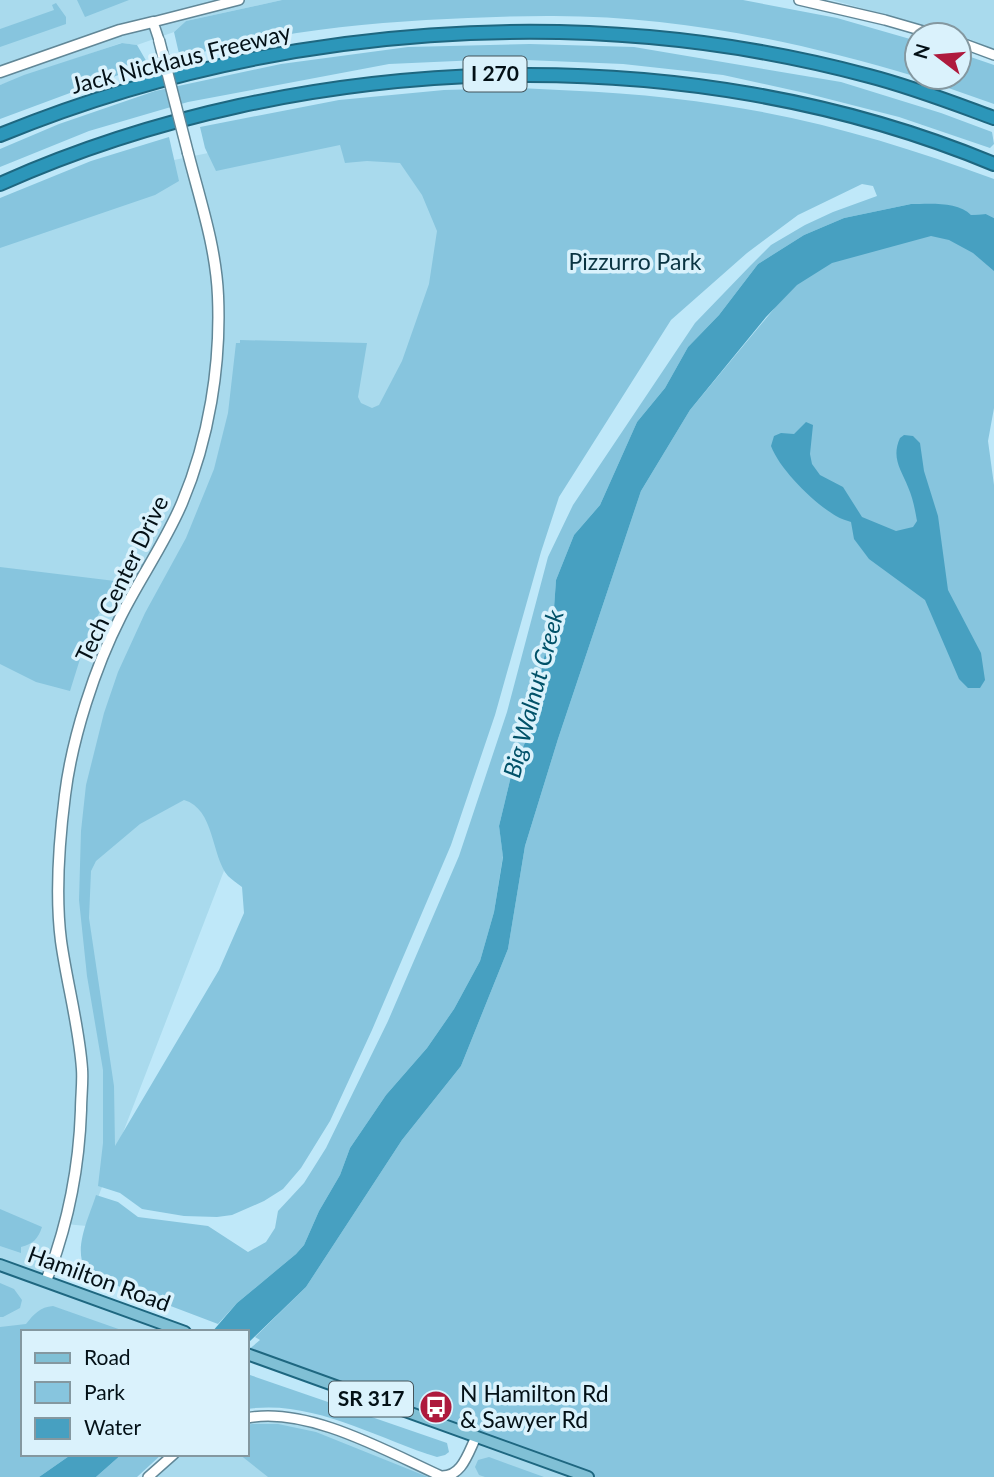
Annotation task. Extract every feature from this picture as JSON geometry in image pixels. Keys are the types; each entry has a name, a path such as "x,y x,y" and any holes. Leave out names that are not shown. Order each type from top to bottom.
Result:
{"highway":[{"name":"Jack Nicklaus Freeway","path":"0,135 58,112 145,84 251,58 368,39 517,30 622,34 686,40 771,54 868,75 994,118"},
{"name":"I 270","path":"0,184 120,137 243,104 355,85 492,74 610,77 698,86 858,119 994,164"}],"main road":[{"path":"0,72 120,30 153,22"},
{"name":"Tech Center Drive","path":"46,1281 65,1224 79,1148 82,1069 61,938 60,864 65,791 80,724 97,670 121,616 154,559 182,502 205,433 216,363 218,295 210,233 159,40"},
{"name":"Hamilton Road","path":"0,1265 180,1330"},
{"name":"SR 317","path":"248,1354 588,1477"}],"street":[{"path":"153,22 239,0"},
{"path":"800,0 903,25"},
{"name":"Tech Center Drive","path":"153,22 159,40"},
{"path":"973,47 994,55"},
{"path":"248,1418 300,1418 447,1477 457,1472 476,1437"},
{"path":"148,1477 172,1456"}],"shaded area":[{"path":"0,0 282,0 186,21 174,32 137,45 121,43 0,85"},
{"path":"832,0 994,0 994,49 973,41 973,21 908,21"},
{"path":"512,124 87,1226 65,1224 46,1281 180,1330 21,1330 21,1456 0,1474 0,224 125,170 321,130"},
{"path":"248,1418 300,1418 441,1476 453,1475 476,1437 588,1477 148,1477 172,1456 248,1456"}],"green space":[{"path":"77,0 129,0 85,17"},
{"path":"282,0 743,0 837,18 903,37 903,73 826,52 688,25 547,16 426,20 302,32 240,43 180,58 174,32 186,21"},
{"path":"56,3 66,17 66,24 0,47 0,29 54,10 52,5"},
{"path":"122,43 137,45 148,64 0,119 0,85"},
{"path":"530,44 634,47 841,82 992,132 994,144 990,148 899,117 723,75 623,64 501,59 389,64 188,102 89,131 0,167 0,149 59,124 155,91 281,64 408,47"},
{"path":"973,58 994,65 994,104 957,91 973,91"},
{"name":"Pizzurro Park","path":"519,88 671,98 791,118 927,155 994,179 994,218 986,214 971,215 911,204 844,218 804,235 758,264 719,315 688,347 665,388 637,422 600,505 574,535 556,580 554,608 529,733 511,776 499,826 503,856 494,912 480,961 454,1009 427,1048 386,1095 350,1148 340,1175 319,1211 304,1245 237,1303 218,1324 81,1272 85,1268 82,1241 96,1195 118,1202 138,1217 208,1226 248,1252 266,1242 275,1228 278,1211 304,1183 326,1148 388,1021 459,856 507,712 548,557 573,505 695,323 751,265 771,245 805,225 877,196 873,186 862,184 798,215 747,253 671,320 559,497 495,715 451,845 330,1121 301,1168 283,1189 232,1215 184,1216 142,1209 120,1193 98,1186 103,1143 103,1070 87,976 79,900 81,831 86,785 104,713 118,672 145,613 186,538 214,469 228,413 236,343 240,343 240,340 367,343 358,397 361,403 372,408 379,405 402,361 429,284 437,231 422,195 400,163 345,163 340,145 216,171 205,148 200,127 339,100 444,90","holes":["184,800 194,805 207,823 222,867 228,876 242,887 244,913 219,970 115,1146 114,1086 89,918 91,871 96,861 140,824"]},
{"path":"169,137 179,181 155,195 0,248 0,198 91,161"},
{"path":"939,233 994,248 994,408 988,441 994,485 994,1477 588,1477 248,1350 260,1340 255,1337 306,1287 402,1140 461,1066 508,949 525,846 641,491 690,410 773,310 810,257 846,236"},
{"path":"0,567 115,581 80,652 70,691 36,682 0,664"},
{"path":"0,1209 42,1227 34,1240 21,1247 21,1253 0,1246"},
{"path":"0,1283 14,1289 22,1300 20,1308 3,1317 0,1317"},
{"path":"53,1306 121,1330 21,1330 21,1456 69,1456 39,1477 0,1477 0,1327 26,1324 44,1308"},
{"path":"248,1374 447,1443 449,1452 437,1457 344,1422 271,1407 248,1409"},
{"path":"278,1424 316,1432 428,1477 268,1477 242,1456 248,1456 248,1425"},
{"path":"120,1456 160,1456 137,1477 96,1477"},
{"path":"489,1457 544,1477 479,1475 475,1467 478,1460"}],"water":[{"path":"911,204 951,205 971,215 986,214 994,218 994,271 973,253 949,240 931,236 832,263 797,285 766,317 690,410 641,491 525,846 508,949 461,1066 402,1140 306,1287 248,1343 248,1330 214,1330 237,1303 304,1245 319,1211 340,1175 350,1148 386,1095 427,1048 454,1009 480,961 494,912 503,857 499,826 511,776 529,733 554,608 556,580 574,535 600,505 637,422 665,388 688,347 719,315 758,264 804,235 844,218"},
{"path":"806,422 813,425 810,454 812,464 820,475 843,487 862,517 896,531 913,527 917,521 911,495 898,463 897,445 904,435 913,436 920,443 924,471 938,516 948,590 981,653 985,680 980,688 968,688 959,679 925,600 869,559 854,539 851,522 836,516 818,503 799,485 775,455 771,446 774,436 781,433 794,434"},
{"path":"69,1456 120,1456 96,1477 39,1477"}],"place":[{"name":"N Hamilton Rd & Sawyer Rd","path":"436,1407"}],"water label":[{"name":"Big Walnut Creek","path":"534,694"}]}
